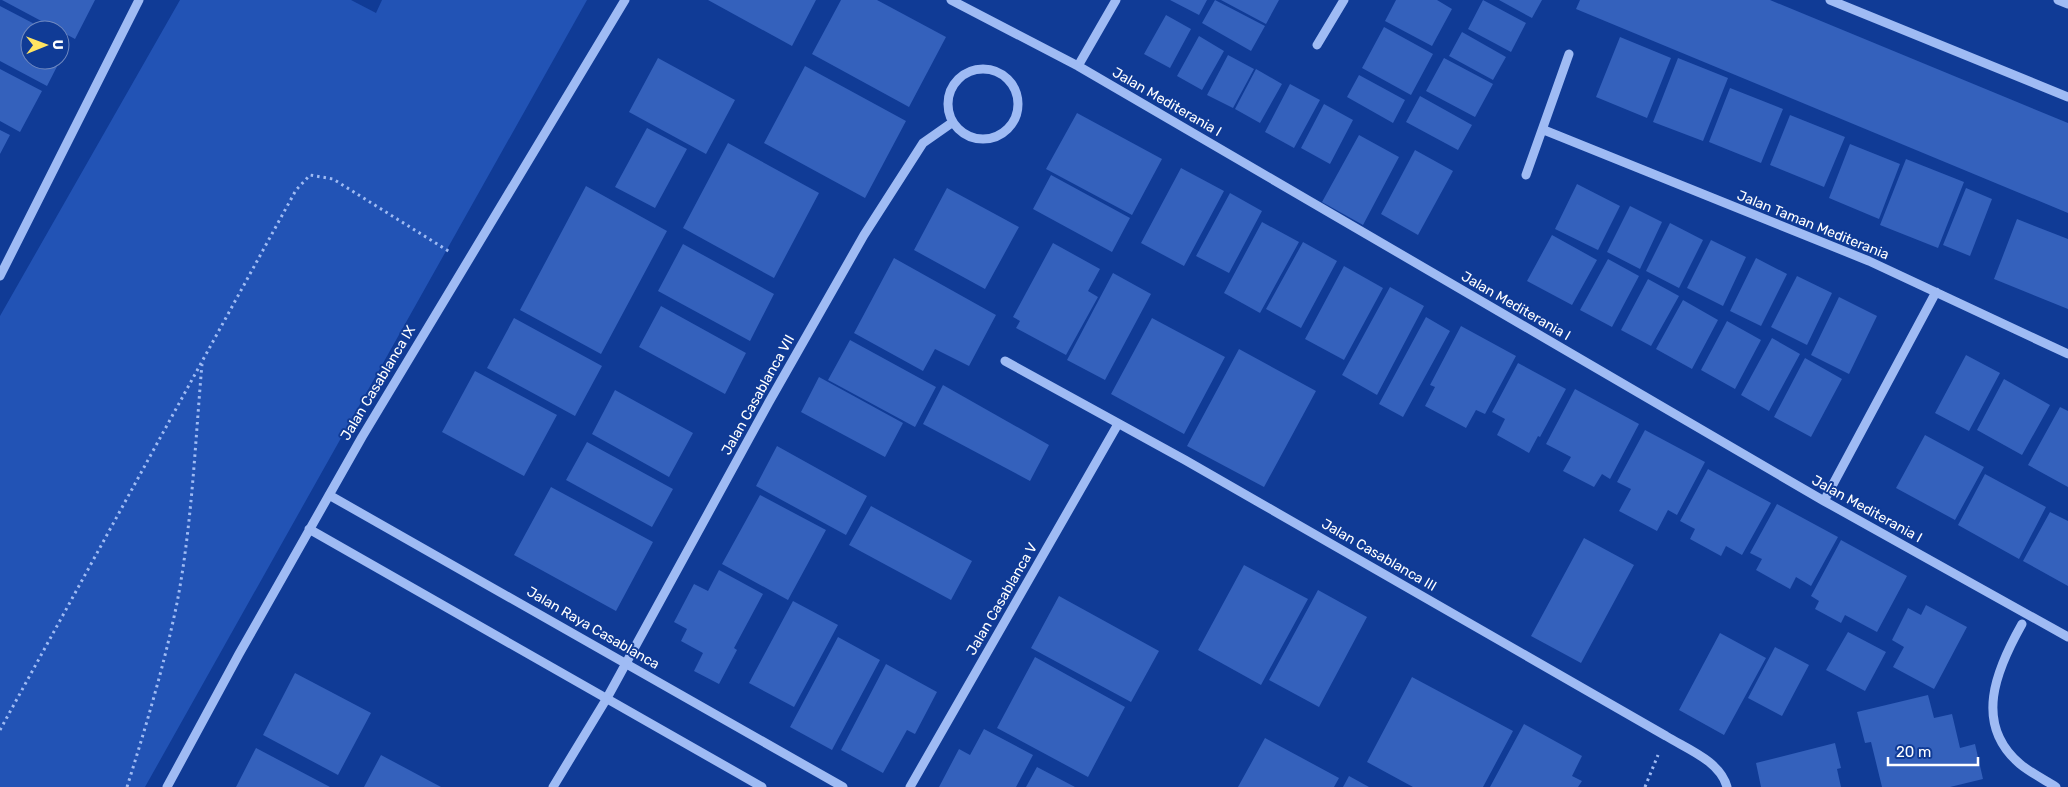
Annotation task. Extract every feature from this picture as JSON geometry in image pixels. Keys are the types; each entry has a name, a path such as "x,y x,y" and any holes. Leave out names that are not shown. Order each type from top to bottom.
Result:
{"street":[{"path":"0,276 138,0"},
{"name":"Jalan Casablanca IX","path":"166,787 329,494 625,0"},
{"name":"Jalan Mediterania I","path":"951,0 1078,66 1824,502 2068,637"},
{"path":"1078,66 1116,0"},
{"path":"1317,45 1344,0"},
{"path":"1830,0 2068,97"},
{"path":"2058,0 2068,4"},
{"path":"1526,175 1544,130 1569,54"},
{"path":"974,69 987,69 1000,72 1010,81 1016,92 1018,105 1016,118 1009,128 998,136 986,139 972,138 961,132 953,122 948,110 948,96 954,84 962,75 974,69"},
{"name":"Jalan Casablanca VII","path":"553,787 607,698 769,402 896,183 923,143 953,122"},
{"name":"Jalan Taman Mediterania","path":"1544,130 1869,261 2068,354"},
{"path":"1824,502 1936,292"},
{"name":"Jalan Casablanca III","path":"1005,361 1194,464 1666,736 1714,765 1725,779 1727,787"},
{"name":"Jalan Casablanca V","path":"910,787 1118,424"},
{"name":"Jalan Raya Casablanca","path":"329,494 844,787"},
{"path":"309,529 762,787"},
{"path":"2022,624 2006,652 1994,688 1992,712 1998,736 2006,750 2021,765 2056,787"}],"path":[{"path":"0,730 296,190 310,175 333,178 468,263"},
{"path":"127,787 158,688 177,602 189,520 202,361"},
{"path":"1646,787 1666,736"}],"shaded area":[{"path":"180,0 351,0 376,13 382,0 587,0 145,787 0,787 0,316"}],"building":[{"path":"2,0 95,0 75,39 70,36 70,20 39,20"},
{"path":"708,0 816,0 792,46"},
{"path":"841,0 877,0 946,37 909,107 812,54"},
{"path":"1170,0 1207,0 1199,15"},
{"path":"1215,0 1265,26 1251,51 1202,23"},
{"path":"1221,0 1279,0 1266,24"},
{"path":"1396,0 1437,0 1452,9 1432,46 1385,21"},
{"path":"1483,0 1526,23 1511,52 1468,29"},
{"path":"1499,0 1542,0 1532,18"},
{"path":"1580,0 1770,0 2068,123 2068,213 1576,9"},
{"path":"0,6 27,20 20,20 20,70 55,70 47,86 0,61"},
{"path":"1166,15 1191,29 1170,68 1144,54"},
{"path":"1384,27 1433,54 1411,95 1362,68"},
{"path":"1462,32 1506,57 1493,80 1449,56"},
{"path":"1199,36 1224,51 1202,90 1177,76"},
{"path":"1620,37 1671,58 1647,118 1596,97"},
{"path":"1228,55 1254,69 1233,108 1207,95"},
{"path":"658,58 735,100 706,154 629,112"},
{"path":"1444,58 1493,84 1475,117 1426,91"},
{"path":"1678,58 1728,78 1703,141 1653,122"},
{"path":"805,66 906,121 865,198 764,143"},
{"path":"0,69 42,91 20,132 0,121"},
{"path":"1256,69 1282,84 1260,123 1235,109"},
{"path":"1359,75 1405,100 1393,123 1347,97"},
{"path":"1290,84 1320,100 1294,148 1265,132"},
{"path":"1730,88 1783,109 1761,163 1709,142"},
{"path":"1420,96 1472,125 1458,150 1406,122"},
{"path":"1324,104 1353,120 1330,164 1301,148"},
{"path":"1077,113 1162,159 1132,215 1046,169"},
{"path":"1790,115 1845,137 1824,187 1770,165"},
{"path":"647,128 687,149 655,208 615,187"},
{"path":"0,130 10,135 0,154"},
{"path":"1359,135 1399,157 1363,225 1322,202"},
{"path":"728,143 819,193 774,278 683,228"},
{"path":"1850,144 1900,164 1879,219 1829,198"},
{"path":"1415,150 1453,171 1418,235 1381,214"},
{"path":"1906,159 1964,182 1938,248 1880,225"},
{"path":"1181,168 1224,191 1184,266 1141,243"},
{"path":"1051,175 1130,218 1112,252 1033,209"},
{"path":"1577,184 1620,206 1598,250 1555,229"},
{"path":"586,186 667,231 601,354 520,310"},
{"path":"947,188 1019,227 985,289 914,250"},
{"path":"1966,188 1992,199 1970,256 1943,245"},
{"path":"1230,193 1262,211 1229,273 1196,256"},
{"path":"1630,206 1662,222 1640,269 1607,252"},
{"path":"2017,219 2068,239 2068,309 1994,279"},
{"path":"1262,222 1299,242 1260,313 1224,293"},
{"path":"1670,223 1703,240 1679,288 1646,271"},
{"path":"1552,235 1597,260 1572,305 1527,281"},
{"path":"1711,240 1746,257 1723,306 1687,288"},
{"path":"1303,242 1337,261 1301,328 1266,309"},
{"path":"1053,243 1100,269 1088,291 1098,297 1066,355 1016,328 1020,321 1013,317"},
{"path":"683,244 774,294 750,341 658,291"},
{"path":"894,258 996,315 969,366 935,349 923,371 854,333"},
{"path":"1756,258 1787,274 1761,326 1730,311"},
{"path":"1608,259 1639,276 1612,327 1580,310"},
{"path":"1344,266 1383,288 1344,360 1305,339"},
{"path":"1113,273 1151,294 1105,380 1067,360"},
{"path":"1797,276 1832,293 1807,345 1771,327"},
{"path":"1648,279 1679,296 1651,346 1621,330"},
{"path":"1390,287 1424,306 1377,395 1342,375"},
{"path":"1839,297 1877,316 1849,374 1811,355"},
{"path":"1683,300 1718,320 1692,369 1656,349"},
{"path":"661,306 746,353 725,394 639,347"},
{"path":"1426,317 1450,331 1403,417 1379,404"},
{"path":"514,318 602,366 575,416 487,368"},
{"path":"1152,318 1225,357 1184,434 1111,394"},
{"path":"1727,321 1761,340 1735,389 1701,370"},
{"path":"1461,326 1516,356 1485,414 1476,410 1466,428 1425,406 1435,387 1430,385"},
{"path":"1772,338 1800,354 1769,411 1741,395"},
{"path":"850,340 936,387 915,427 828,380"},
{"path":"1239,349 1316,391 1264,487 1187,446"},
{"path":"1966,355 2000,373 1969,431 1935,413"},
{"path":"1805,358 1842,379 1811,437 1774,417"},
{"path":"1518,363 1566,389 1540,437 1538,436 1529,453 1497,435 1505,419 1492,412"},
{"path":"475,371 557,415 524,476 442,432"},
{"path":"819,377 903,423 885,457 801,412"},
{"path":"2004,379 2050,405 2022,455 1977,430"},
{"path":"943,385 1049,445 1030,481 923,424"},
{"path":"1575,389 1639,424 1610,479 1602,474 1594,487 1563,471 1571,457 1546,444"},
{"path":"615,390 693,433 669,477 592,434"},
{"path":"2060,407 2068,411 2068,487 2028,465"},
{"path":"1645,430 1705,462 1677,515 1668,510 1657,531 1619,511 1631,489 1617,482"},
{"path":"1925,435 1984,467 1955,520 1896,488"},
{"path":"587,442 673,489 652,527 566,480"},
{"path":"777,446 867,496 846,535 756,486"},
{"path":"1708,469 1771,503 1742,555 1726,546 1721,556 1690,539 1695,529 1680,521"},
{"path":"1985,474 2046,507 2019,559 1958,525"},
{"path":"551,487 653,542 616,611 514,555"},
{"path":"760,495 826,530 788,600 722,564"},
{"path":"1777,504 1838,537 1811,586 1796,577 1790,589 1756,570 1762,559 1750,553"},
{"path":"871,506 972,561 951,600 849,545"},
{"path":"2050,512 2068,521 2068,586 2023,561"},
{"path":"1584,538 1634,565 1581,663 1531,636"},
{"path":"1841,540 1907,576 1877,632 1845,615 1841,623 1815,609 1819,601 1811,596"},
{"path":"1244,565 1308,599 1261,685 1198,650"},
{"path":"719,570 763,594 734,648 737,650 719,684 694,671 703,653 681,641 687,629 674,622 694,584 708,591"},
{"path":"1318,590 1367,617 1319,707 1269,680"},
{"path":"1059,596 1159,651 1131,702 1031,648"},
{"path":"793,601 838,625 794,707 749,683"},
{"path":"1926,605 1967,627 1934,689 1893,667 1904,647 1892,640 1908,608 1921,615"},
{"path":"1848,632 1886,652 1865,691 1826,670"},
{"path":"1720,633 1766,658 1724,735 1679,710"},
{"path":"838,637 880,660 832,750 790,727"},
{"path":"1775,647 1809,665 1782,716 1748,698"},
{"path":"1035,657 1125,707 1088,777 997,728"},
{"path":"886,664 937,692 915,734 907,730 883,773 841,750"},
{"path":"295,673 371,713 338,775 263,735"},
{"path":"1412,677 1513,731 1483,787 1413,787 1367,762"},
{"path":"1928,695 1934,718 1952,714 1960,748 1975,744 1983,779 1950,787 1882,787 1871,742 1865,743 1857,712"},
{"path":"1524,724 1582,756 1572,776 1582,781 1578,787 1490,787"},
{"path":"984,729 1033,755 1016,787 939,787 959,749 970,755"},
{"path":"1265,738 1339,778 1334,787 1238,787"},
{"path":"1835,743 1841,768 1837,769 1841,787 1761,787 1756,763"},
{"path":"256,748 330,787 236,787"},
{"path":"381,755 441,787 364,787"},
{"path":"1037,767 1075,787 1026,787"},
{"path":"1349,776 1369,787 1343,787"}]}
